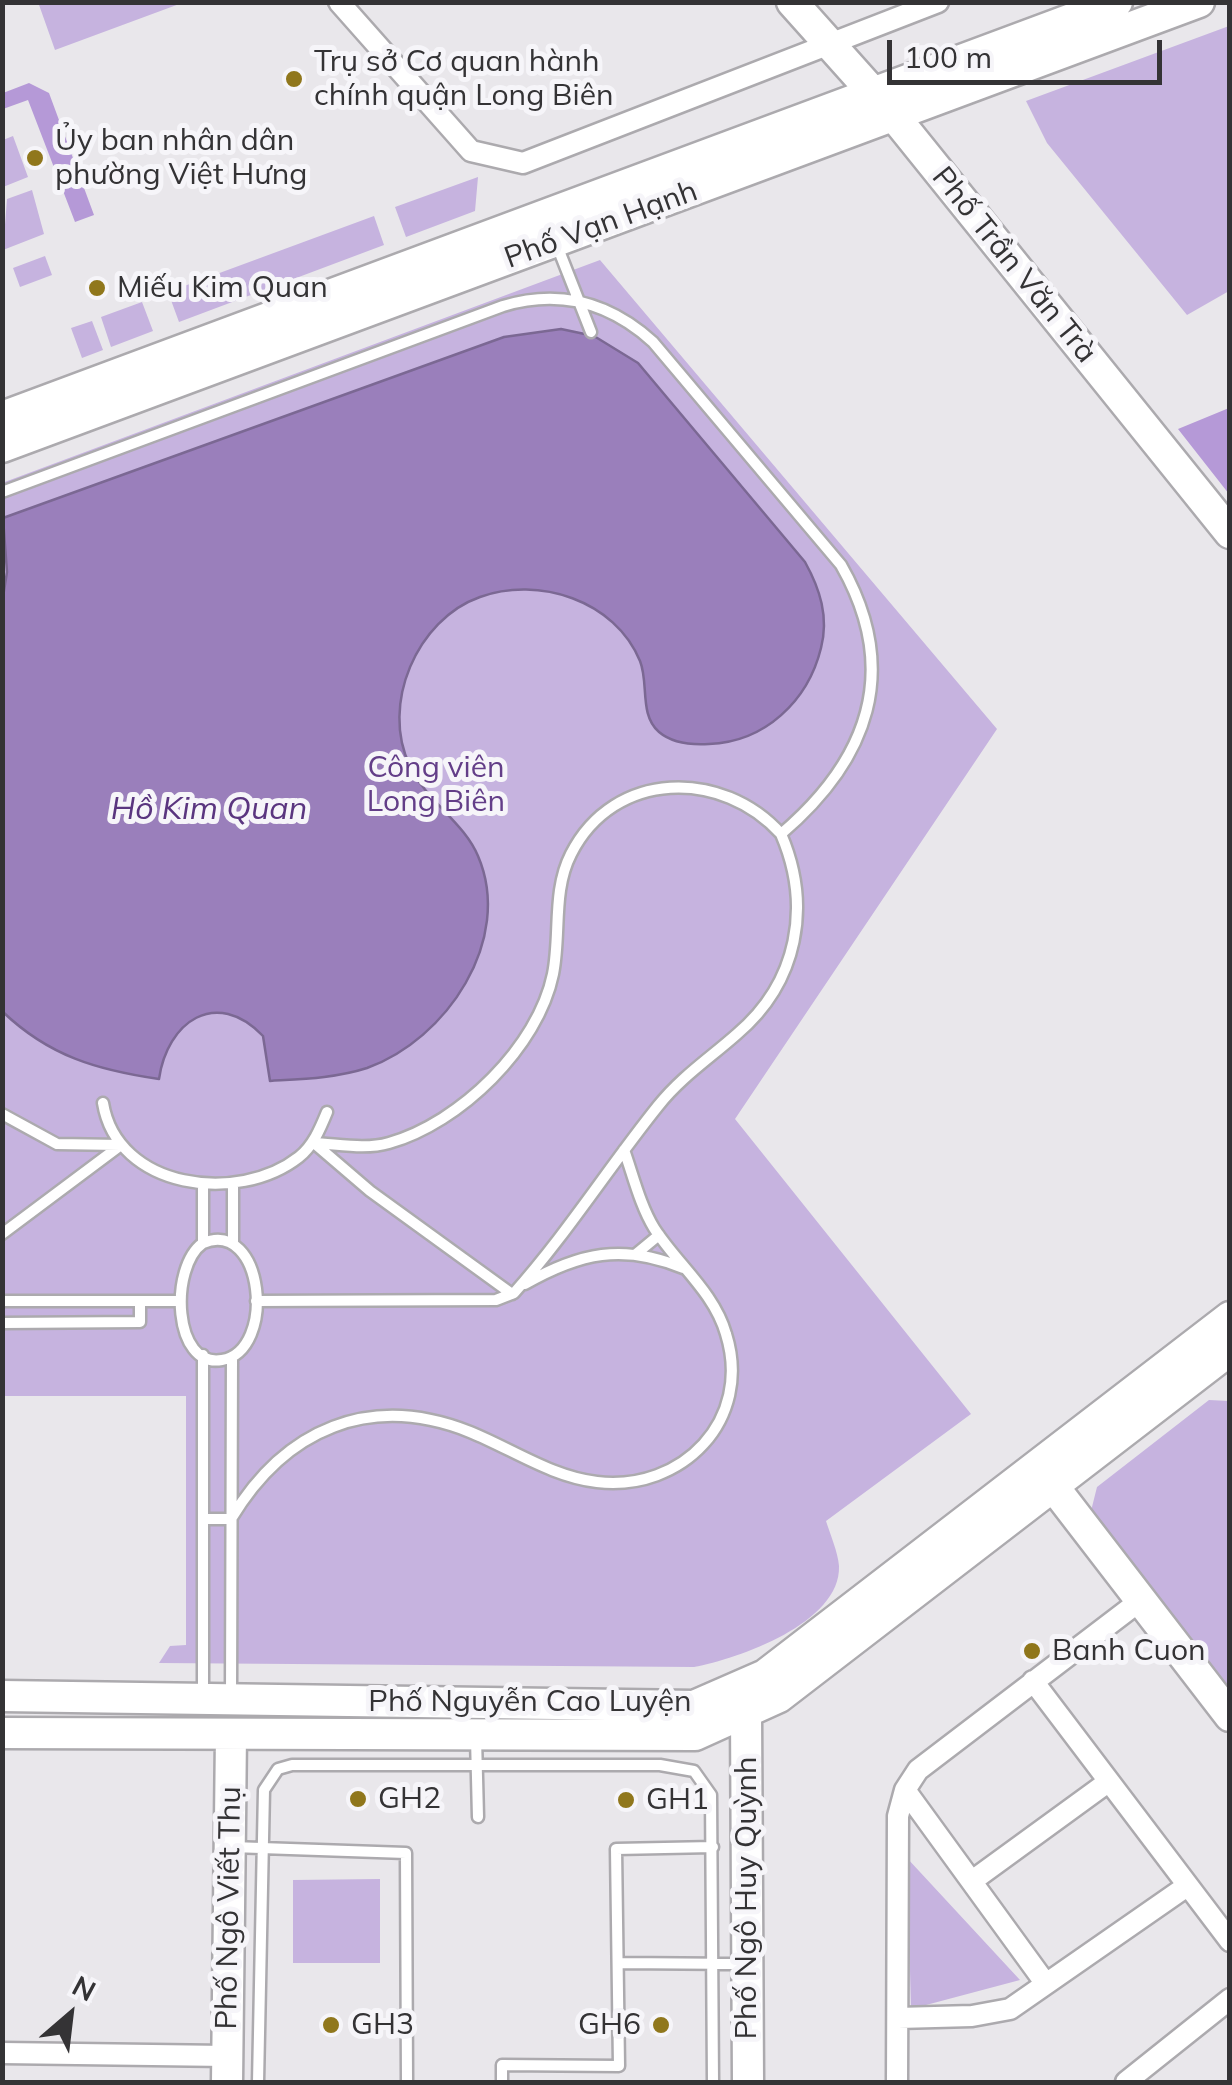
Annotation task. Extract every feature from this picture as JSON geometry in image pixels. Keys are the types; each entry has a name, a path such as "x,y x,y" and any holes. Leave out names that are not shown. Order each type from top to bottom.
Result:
{"street":[{"path":"339,2 471,152 523,163 938,2"},
{"name":"Phố Trần Văn Trà","path":"792,2 884,104 1230,533"},
{"name":"Phố Vạn Hạnh","path":"2,447 556,242 1117,2"},
{"name":"Phố Vạn Hạnh","path":"2,417 884,104 1198,2"},
{"name":"Phố Nguyễn Cao Luyện","path":"2,1734 695,1735 743,1701 764,1675 1230,1317"},
{"name":"Phố Nguyễn Cao Luyện","path":"2,1696 694,1706 779,1698 1230,1350"},
{"path":"1053,1486 1230,1716"},
{"path":"897,2082 898,1816 905,1790 918,1770 1140,1600"},
{"path":"1033,1681 1230,1940"},
{"name":"Phố Ngô Huy Quỳnh","path":"743,1701 748,2082"},
{"name":"Phố Ngô Viết Thụ","path":"227,2069 231,1734"},
{"path":"972,1881 1108,1782"},
{"path":"905,1790 1046,1984"},
{"path":"898,2018 972,2016 1010,2009 1186,1886"},
{"path":"1126,2082 1230,1999"},
{"path":"2,2053 227,2069"}],"lane":[{"path":"556,242 591,332"},
{"path":"2,492 503,306 538,298 578,300 623,318 653,342 840,565 862,610 872,672 859,732 834,784 782,834"},
{"path":"313,1143 370,1147 416,1134 467,1098 506,1060 528,1034 552,978 562,880 571,853 612,807 660,787 689,786 723,792 745,802 782,834 793,862 799,895 798,928 782,975 752,1020 671,1090 516,1291"},
{"path":"103,1103 106,1119 121,1145 156,1170 203,1184 233,1184 263,1177 298,1158 313,1143 328,1112"},
{"path":"2,1114 57,1144 121,1145"},
{"path":"313,1143 370,1191 516,1291"},
{"path":"2,1234 121,1145"},
{"path":"232,1519 257,1479 300,1442 332,1426 381,1416 442,1422 562,1474 594,1482 631,1484 679,1468 714,1430 731,1381 726,1333 716,1309 659,1235 624,1150"},
{"path":"203,1184 203,1243"},
{"path":"233,1184 233,1244"},
{"path":"636,1254 659,1235"},
{"path":"217,1700 232,1519 232,1357 250,1333 256,1300 250,1266 233,1244 222,1239 203,1243 188,1258 180,1301 183,1324 203,1355 214,1360 232,1357"},
{"path":"553,1243 573,1260"},
{"path":"256,1300 496,1300 573,1260 605,1251 636,1254 686,1270"},
{"path":"2,1301 180,1301"},
{"path":"2,1323 140,1322 140,1301"},
{"path":"203,1355 203,1519 217,1700"},
{"path":"203,1519 232,1519"},
{"path":"476,1734 478,1817"},
{"path":"258,2082 264,1790 278,1770 292,1765 660,1765 694,1771 711,1795 716,1965 714,2082"},
{"path":"230,1846 406,1853 407,2082"},
{"path":"502,2082 502,2065 619,2066 616,1849 713,1848"},
{"path":"620,1963 748,1964"}],"green space":[{"path":"38,2 182,2 182,3 55,50"},
{"path":"1229,26 1229,291 1187,315 1047,143 1026,101"},
{"path":"13,136 28,177 3,187 3,140"},
{"path":"478,177 475,211 406,237 395,207"},
{"path":"32,190 44,234 3,250 7,199"},
{"path":"374,216 384,245 179,322 168,292"},
{"path":"45,256 52,275 20,287 13,268"},
{"name":"Công viên Long Biên","path":"600,260 997,729 735,1119 971,1414 826,1521 839,1566 835,1586 823,1605 784,1635 736,1656 694,1667 159,1663 170,1646 186,1645 186,1396 3,1396 2,483"},
{"path":"142,302 153,331 111,347 101,317"},
{"path":"92,321 103,350 82,358 71,328"},
{"path":"1209,1400 1229,1401 1229,1697 1090,1515 1097,1487"},
{"path":"907,1858 1020,1980 911,2009"},
{"path":"380,1879 380,1963 293,1963 293,1880"}],"shaded area":[{"path":"29,83 49,93 94,215 75,222 28,100 3,109 3,93"},
{"path":"1229,408 1229,494 1178,429"}],"water":[{"name":"Hồ Kim Quan","path":"561,329 594,336 638,363 805,562 822,604 824,625 815,667 795,701 766,727 748,736 709,744 676,741 659,732 649,717 643,670 628,640 594,608 550,592 503,591 480,597 438,624 422,644 402,692 399,717 410,766 425,790 472,844 487,888 487,921 480,953 466,983 423,1035 367,1068 331,1076 270,1081 263,1036 245,1021 212,1013 183,1027 172,1041 159,1079 75,1059 20,1027 3,1012 2,603 7,572 3,518 504,337"}],"place":[{"name":"Trụ sở Cơ quan hành chính quận Long Biên","path":"294,79"},
{"name":"Ủy ban nhân dân phường Việt Hưng","path":"35,158"},
{"name":"Miếu Kim Quan","path":"97,288"},
{"name":"Banh Cuon","path":"1032,1651"},
{"name":"GH2","path":"358,1799"},
{"name":"GH1","path":"626,1800"},
{"name":"GH3","path":"331,2025"},
{"name":"GH6","path":"661,2025"}]}
